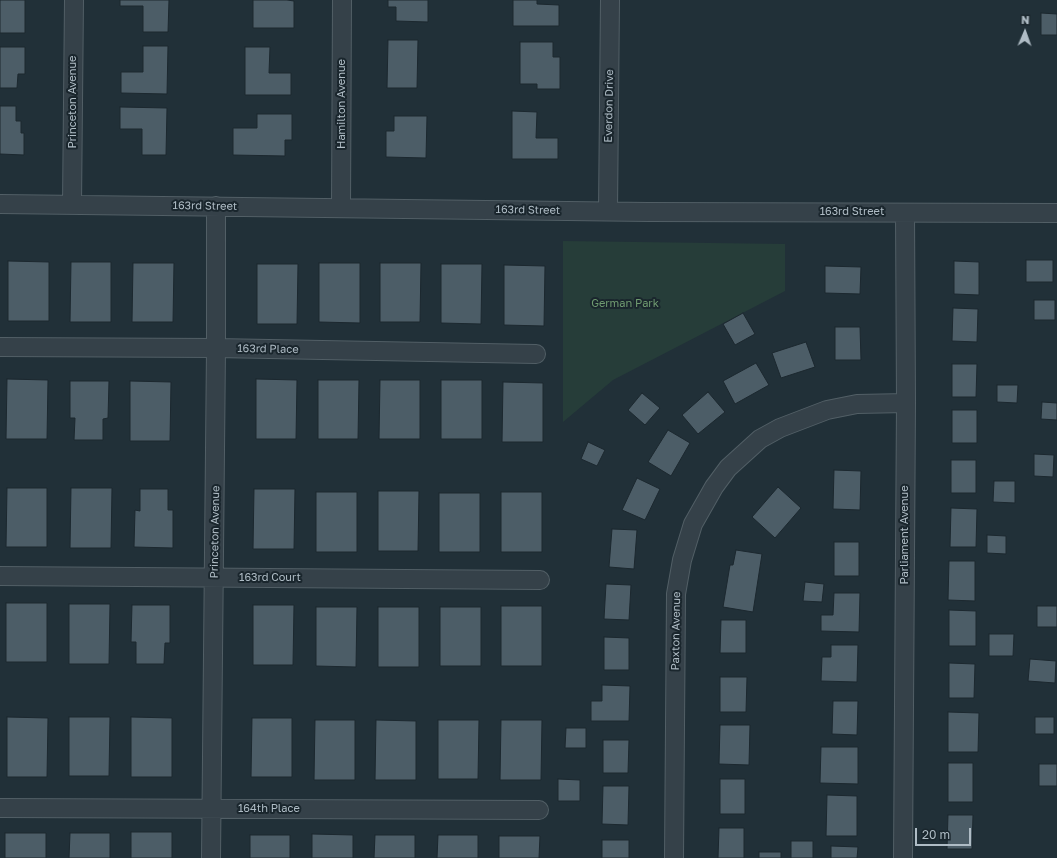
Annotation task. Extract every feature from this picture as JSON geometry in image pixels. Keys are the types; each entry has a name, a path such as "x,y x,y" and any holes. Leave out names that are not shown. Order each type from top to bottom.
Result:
{"street":[{"name":"Princeton Avenue","path":"72,205 74,0"},
{"name":"Hamilton Avenue","path":"341,208 342,0"},
{"name":"Everdon Drive","path":"608,211 610,0"},
{"name":"163rd Street","path":"0,204 608,211 1057,213"},
{"name":"Princeton Avenue","path":"212,858 216,206"},
{"name":"Parliament Avenue","path":"903,858 906,403 905,213"},
{"name":"163rd Place","path":"0,347 216,348 536,354"},
{"name":"Paxton Avenue","path":"674,858 676,594 682,560 693,524 714,487 728,468 760,439 780,428 827,410 857,404 906,403"},
{"name":"163rd Court","path":"0,576 540,580"},
{"name":"164th Place","path":"0,808 539,810"}],"green space":[{"name":"German Park","path":"563,241 785,244 785,291 613,380 563,422"}],"building":[{"path":"0,0 25,0 25,33 0,33"},
{"path":"120,0 169,0 168,32 143,32 143,6 120,6"},
{"path":"253,0 294,1 294,28 253,28"},
{"path":"388,0 428,0 428,22 396,21 396,7 388,7"},
{"path":"513,0 537,0 537,4 559,5 559,26 513,26"},
{"path":"1041,13 1057,14 1057,35 1041,35"},
{"path":"388,40 418,40 417,88 387,88"},
{"path":"520,42 553,42 553,57 560,57 560,89 537,89 537,84 520,84"},
{"path":"143,46 168,46 167,94 121,93 121,72 143,72"},
{"path":"0,47 25,47 25,74 18,74 17,88 0,88"},
{"path":"245,47 270,47 269,73 291,73 291,95 245,95"},
{"path":"0,106 16,106 16,121 21,121 21,133 24,133 24,155 0,154"},
{"path":"120,107 167,108 166,155 142,155 142,129 120,129"},
{"path":"512,111 537,112 536,138 558,138 558,159 512,159"},
{"path":"257,114 292,114 292,140 285,140 285,156 233,155 233,128 257,128"},
{"path":"394,116 427,116 426,158 386,157 386,131 394,131"},
{"path":"1026,260 1053,260 1053,282 1026,282"},
{"path":"8,261 49,262 49,321 8,321"},
{"path":"954,261 979,262 979,295 954,294"},
{"path":"71,262 111,262 111,322 70,322"},
{"path":"133,263 174,263 173,322 132,322"},
{"path":"319,263 360,263 360,323 319,322"},
{"path":"380,263 421,263 420,322 380,322"},
{"path":"257,264 298,264 297,324 257,324"},
{"path":"441,264 482,264 481,324 441,323"},
{"path":"504,265 545,266 544,326 504,325"},
{"path":"825,266 861,267 860,294 825,293"},
{"path":"1034,300 1055,300 1055,320 1034,320"},
{"path":"953,308 978,309 977,342 952,341"},
{"path":"743,313 755,334 735,345 723,324"},
{"path":"835,327 860,327 861,360 835,360"},
{"path":"806,342 815,367 781,378 772,353"},
{"path":"756,363 769,385 735,404 723,381"},
{"path":"952,364 977,364 976,397 952,397"},
{"path":"7,379 48,380 47,439 6,439"},
{"path":"256,379 297,380 296,439 256,439"},
{"path":"318,380 359,380 358,439 318,439"},
{"path":"380,380 420,380 420,439 379,439"},
{"path":"441,380 482,380 482,439 441,439"},
{"path":"70,381 109,381 108,418 103,419 103,440 74,440 75,418 70,418"},
{"path":"130,381 171,382 170,441 130,441"},
{"path":"503,382 543,383 543,442 502,442"},
{"path":"997,385 1018,385 1017,403 997,402"},
{"path":"708,392 725,412 698,434 682,415"},
{"path":"642,393 660,408 645,425 628,410"},
{"path":"1042,402 1057,403 1057,420 1041,419"},
{"path":"952,410 977,410 977,443 952,443"},
{"path":"668,430 690,443 671,476 648,462"},
{"path":"588,442 605,450 597,466 581,459"},
{"path":"1034,454 1054,455 1053,477 1034,476"},
{"path":"951,460 976,460 976,493 951,493"},
{"path":"834,470 861,471 860,510 833,509"},
{"path":"637,478 660,489 645,520 622,510"},
{"path":"994,481 1015,481 1015,503 993,502"},
{"path":"778,487 801,508 775,538 752,517"},
{"path":"7,488 47,488 47,547 6,547"},
{"path":"71,488 112,488 111,548 70,548"},
{"path":"140,489 168,489 168,510 173,510 173,548 134,547 135,510 140,511"},
{"path":"254,489 295,489 294,549 253,549"},
{"path":"378,491 419,491 418,551 378,551"},
{"path":"316,492 357,492 357,552 316,552"},
{"path":"501,492 542,492 542,552 501,552"},
{"path":"439,493 480,493 480,552 439,552"},
{"path":"951,508 977,509 976,547 950,547"},
{"path":"612,529 637,530 634,569 609,567"},
{"path":"987,535 1006,536 1006,554 987,553"},
{"path":"834,542 859,542 859,576 834,576"},
{"path":"736,550 762,554 753,612 723,607 730,565 733,565"},
{"path":"949,561 975,561 975,601 948,600"},
{"path":"805,582 824,584 822,602 803,601"},
{"path":"606,584 631,585 629,620 604,619"},
{"path":"834,593 860,593 859,632 821,631 821,615 833,615"},
{"path":"6,603 47,603 47,662 6,662"},
{"path":"69,604 110,604 109,664 69,664"},
{"path":"132,605 170,605 170,643 165,643 164,664 136,664 136,642 131,642"},
{"path":"253,605 294,605 293,665 253,665"},
{"path":"501,606 542,606 542,666 501,666"},
{"path":"1037,606 1057,606 1057,627 1037,627"},
{"path":"316,607 357,607 356,667 316,666"},
{"path":"378,607 419,607 419,667 378,667"},
{"path":"440,607 481,607 481,666 440,666"},
{"path":"949,610 976,611 976,646 949,646"},
{"path":"721,620 746,620 746,653 720,653"},
{"path":"989,634 1014,634 1013,656 989,656"},
{"path":"604,637 629,638 629,670 604,670"},
{"path":"831,645 858,645 857,682 821,681 822,657 831,657"},
{"path":"1030,659 1056,661 1055,683 1028,681"},
{"path":"949,663 975,664 974,698 949,698"},
{"path":"720,677 747,677 746,712 720,712"},
{"path":"602,685 630,686 629,721 591,721 591,701 602,701"},
{"path":"833,701 858,701 857,735 832,734"},
{"path":"948,712 979,713 978,752 948,752"},
{"path":"7,717 48,718 47,777 7,777"},
{"path":"69,717 110,717 109,776 69,776"},
{"path":"131,717 172,718 172,777 131,777"},
{"path":"1035,717 1054,717 1054,734 1035,734"},
{"path":"252,718 292,718 292,777 251,777"},
{"path":"315,720 355,720 355,780 314,780"},
{"path":"376,720 416,721 416,780 375,780"},
{"path":"438,720 479,720 478,779 438,779"},
{"path":"501,720 542,720 541,780 500,780"},
{"path":"720,725 750,725 749,765 719,764"},
{"path":"566,728 586,728 586,748 565,748"},
{"path":"603,740 629,740 628,773 603,773"},
{"path":"821,747 858,747 858,784 820,783"},
{"path":"948,763 973,763 973,802 948,802"},
{"path":"1039,764 1057,764 1057,786 1039,786"},
{"path":"558,779 580,780 580,801 558,801"},
{"path":"720,779 745,779 745,814 720,814"},
{"path":"603,786 629,786 628,825 602,824"},
{"path":"827,795 857,796 857,836 826,836"},
{"path":"948,815 973,815 972,849 947,849"},
{"path":"719,828 744,828 744,858 718,858"},
{"path":"131,832 172,832 172,858 131,858"},
{"path":"5,833 46,833 46,858 5,858"},
{"path":"70,833 110,833 110,858 69,858"},
{"path":"312,834 353,835 353,858 312,858"},
{"path":"250,835 290,835 290,858 250,858"},
{"path":"375,835 415,835 415,858 374,858"},
{"path":"438,835 478,835 478,858 437,858"},
{"path":"499,836 540,836 539,858 499,858"},
{"path":"602,840 629,840 629,858 602,858"},
{"path":"791,841 813,841 813,858 791,858"},
{"path":"831,846 858,847 857,858 831,858"},
{"path":"759,852 781,852 781,858 759,858"}]}
